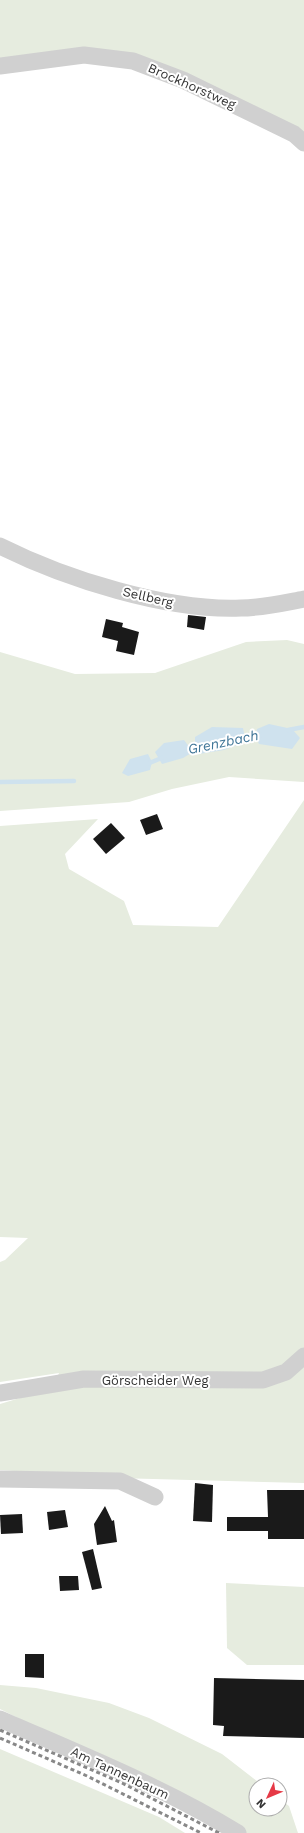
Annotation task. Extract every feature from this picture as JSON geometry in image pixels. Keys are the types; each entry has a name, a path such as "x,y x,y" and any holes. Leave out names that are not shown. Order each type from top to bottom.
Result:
{"street":[{"name":"Brockhorstweg","path":"0,66 84,55 133,61 183,80 294,134 304,143"},
{"name":"Sellberg","path":"0,546 30,561 64,573 111,588 176,603 208,607 241,608 304,599"},
{"name":"Görscheider Weg","path":"0,1392 84,1379 263,1380 286,1372 304,1356"},
{"path":"0,1478 120,1480 155,1498"},
{"name":"Am Tannenbaum","path":"0,1719 101,1763 217,1820 238,1833"}],"shaded area":[{"path":"0,0 304,0 304,134 163,64 0,61"},
{"path":"287,640 304,644 304,782 229,777 172,789 129,802 0,811 0,652 75,674 155,673 246,642"},
{"path":"304,800 304,1483 116,1478 0,1470 0,1404 53,1388 59,1373 0,1382 0,1262 5,1260 28,1238 0,1237 0,826 98,819 65,854 69,869 124,901 133,925 218,927"},
{"path":"226,1583 304,1587 304,1665 247,1665 227,1648"},
{"path":"0,1685 36,1688 109,1703 149,1718 222,1754 252,1777 248,1777 248,1817 288,1817 288,1805 298,1833 246,1833 0,1709"},
{"path":"0,1749 159,1817 185,1833 0,1833"}],"water":[{"path":"269,724 292,729 300,738 292,749 259,744 255,736 257,729"},
{"path":"212,727 243,728 245,738 242,743 224,750 199,754 195,746 195,737"},
{"path":"184,740 193,752 183,758 162,764 155,752 164,743"},
{"path":"148,754 152,762 150,770 128,776 122,773 130,759"}],"building":[{"path":"188,615 206,617 204,630 187,627"},
{"path":"106,619 123,623 122,627 139,632 134,655 116,651 118,641 102,637"},
{"path":"157,814 163,829 146,835 140,820"},
{"path":"111,823 125,838 106,854 93,839"},
{"path":"195,1483 213,1485 212,1522 193,1521"},
{"path":"267,1490 304,1490 304,1539 268,1539 268,1531 227,1531 227,1517 268,1517"},
{"path":"105,1506 112,1521 114,1520 117,1542 97,1545 94,1524"},
{"path":"65,1510 68,1527 49,1530 47,1512"},
{"path":"22,1514 23,1533 1,1534 0,1515"},
{"path":"93,1549 102,1588 92,1590 82,1552"},
{"path":"59,1576 78,1576 79,1590 60,1591"},
{"path":"25,1654 44,1654 44,1678 25,1677"},
{"path":"214,1678 304,1680 304,1738 223,1736 224,1726 213,1725"}],"waterway":[{"name":"Grenzbach","path":"288,730 304,727"},
{"name":"Grenzbach","path":"239,739 261,735"},
{"name":"Grenzbach","path":"184,750 200,745"},
{"name":"Grenzbach","path":"147,764 164,757"},
{"name":"Grenzbach","path":"0,782 74,781"}],"railway":[{"path":"0,1730 122,1783 219,1833"},
{"path":"0,1738 87,1776 201,1833"}]}
